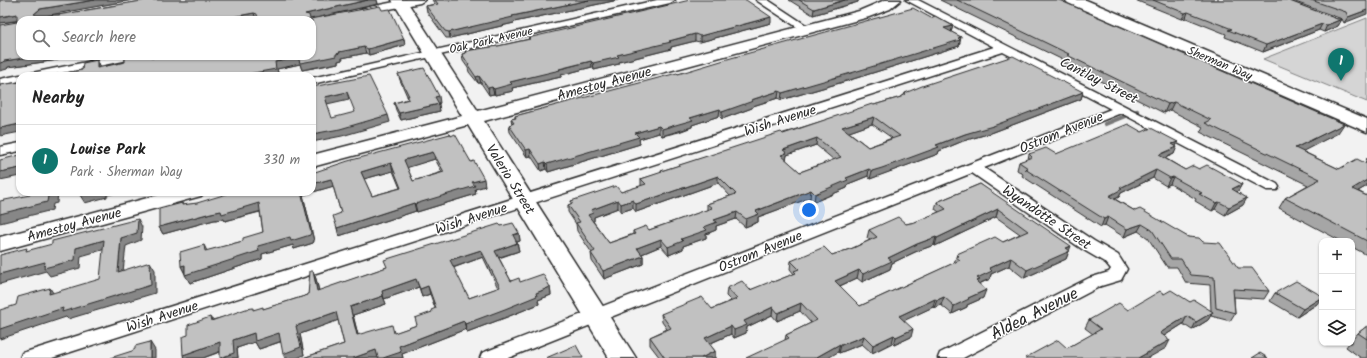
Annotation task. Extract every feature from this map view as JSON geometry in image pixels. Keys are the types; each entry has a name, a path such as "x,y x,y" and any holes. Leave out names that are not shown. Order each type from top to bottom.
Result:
{"main road":[{"name":"Sherman Way","path":"1073,0 1367,126"},
{"name":"Sherman Way","path":"1098,0 1367,112"}],"street":[{"name":"Oak Park Avenue","path":"316,80 670,0"},
{"path":"761,0 807,29"},
{"name":"Amestoy Avenue","path":"316,160 870,12 894,0"},
{"name":"Cantlay Street","path":"911,0 1272,187"},
{"name":"Valerio Street","path":"407,2 434,53 473,118 623,358"},
{"path":"357,12 407,2"},
{"name":"Wish Avenue","path":"29,358 1004,48"},
{"path":"52,72 113,60"},
{"path":"0,82 16,79"},
{"name":"Ostrom Avenue","path":"489,358 1121,109"},
{"path":"0,151 16,148"},
{"name":"Wyandotte Street","path":"974,167 1088,245 1112,259 1119,269"},
{"name":"Amestoy Avenue","path":"0,244 179,196"},
{"name":"Aldea Avenue","path":"947,358 1095,282 1115,276 1119,269"}],"shaded area":[{"path":"1367,18 1367,102 1263,59"}],"building":[{"path":"0,0 95,0 40,9 34,14 58,15 147,0 368,0 305,14 309,16 257,16 257,14 254,13 238,16 17,16 17,14 0,17"},
{"path":"435,0 589,0 512,16 513,17 449,32 445,31 426,6 438,4"},
{"path":"690,0 746,0 771,17 700,36 695,34 669,41 671,42 617,55 619,57 593,63 591,61 559,69 560,70 510,82 512,84 494,89 492,87 488,88 479,76 476,77 462,54 466,53 465,51 530,39 528,38"},
{"path":"799,0 845,0 814,9"},
{"path":"957,0 1059,0 1344,124 1295,148 1339,169 1357,159 1367,164 1367,180 1352,189 1367,196 1367,241 1285,198 1320,179 1205,123 1211,120 1174,102 1168,104"},
{"path":"1153,0 1287,0 1337,19 1342,19 1327,25 1322,24 1266,45 1228,30 1232,29"},
{"path":"1311,0 1367,0 1367,10 1348,17 1346,12"},
{"path":"380,6 382,10 390,9 404,39 368,49 364,47 339,52 340,53 336,54 336,56 317,60 300,63 299,60 316,60 316,18"},
{"path":"913,8 931,18 935,16 953,26 944,28 961,37 958,38 960,40 782,93 779,91 751,100 753,101 722,112 720,109 690,118 693,120 662,129 659,126 635,133 639,137 547,164 545,162 540,164 530,149 526,150 509,125 514,123 511,119 516,118 515,116 677,73 678,74"},
{"path":"16,22 16,59 0,63 0,25"},
{"path":"1013,56 1083,92 993,126 965,134 936,145 939,147 882,168 872,171 869,169 846,178 848,180 815,194 811,190 756,211 759,214 746,219 737,212 714,220 717,222 704,227 707,230 681,239 683,241 668,247 661,239 637,248 643,256 603,271 591,253 595,251 576,223 580,222 568,205 573,203 571,201 616,186 621,192 646,184 641,179 662,172 661,171 781,132 783,134 872,104 874,105 901,97 906,94 905,93","holes":["874,117 900,136 868,147 842,127","817,138 841,157 800,172 781,155 787,153 783,150","718,176 736,194 707,204 712,208 649,230 646,226 633,231 635,234 609,243 588,215 593,213 591,210 618,200 621,204 633,200 636,204"]},
{"path":"97,60 97,68 125,62 125,60 284,60 275,62 276,69 259,72 71,72 82,70 83,63"},
{"path":"424,68 439,96 435,97 439,104 399,113 394,103 409,99 407,96 409,96 398,74"},
{"path":"369,76 388,115 340,129 316,133 316,86","holes":["347,92 355,112 332,118 325,97"]},
{"path":"16,83 16,125 0,128 0,85"},
{"path":"1128,124 1142,132 1151,128 1178,142 1172,144 1177,147 1159,155 1185,170 1193,166 1199,169 1207,165 1242,184 1232,189 1247,198 1229,207 1219,202 1216,203 1199,194 1202,193 1173,177 1170,178 1156,170 1120,188 1122,189 1109,196 1135,211 1140,209 1188,237 1199,238 1203,242 1220,243 1238,268 1252,268 1269,291 1233,289 1235,313 1216,308 1214,277 1191,275 1181,259 1171,259 1152,230 1142,224 1127,229 1108,217 1104,219 1025,169 1028,168 1019,162 1032,157 1029,154 1046,148 1056,154"},
{"path":"450,134 451,136 455,134 471,162 474,161 484,179 472,182 475,186 415,204 414,203 337,228 333,216 341,213 331,179 316,183 316,172 348,161","holes":["433,152 444,172 413,181 404,160","391,163 401,188 372,196 361,172"]},
{"path":"16,156 16,169 0,172 0,160"},
{"path":"980,184 1071,246 1066,248 1070,251 1027,270 1011,258 989,268 992,271 977,278 980,280 976,281 986,290 968,298 969,299 954,306 944,297 937,300 935,299 899,316 913,329 896,337 894,335 873,345 864,336 841,345 840,344 815,358 746,358 789,338 786,335 817,320 801,303 778,313 773,307 744,321 747,325 734,330 731,326 705,338 715,351 701,358 665,358 650,337 671,328 661,314 702,297 712,309 737,299 727,288 742,281 750,290 796,273 794,271 799,269 791,261 824,247 832,255 853,248 877,237 869,230 898,217 906,224 915,222 946,209 937,202","holes":["998,209 1028,231 1003,242 995,237 957,254 959,256 956,257 960,260 860,306 835,281 859,270 863,274 892,261 888,258 917,244 936,237 937,238"]},
{"path":"25,196 48,196 47,202 0,214 0,201"},
{"path":"220,196 302,196 311,233 310,235 291,241 290,237 258,246 259,251 185,275 185,265 181,266 180,252 204,245 205,251 243,241 243,238 263,232 259,203 222,214 221,211 211,213 159,227 159,209 182,203 182,205 197,203"},
{"path":"138,219 137,233 121,238 118,272 150,262 151,285 62,312 63,308 0,329 0,310 16,305 18,297 50,288 49,294 100,279 104,240 76,248 75,260 44,268 45,262 0,274 0,255 27,248 26,251 52,244 52,241"},
{"path":"513,223 519,233 513,235 517,243 495,251 511,281 519,278 520,282 543,274 550,287 536,293 537,296 505,309 465,324 464,321 399,346 401,352 383,358 378,358 376,350 353,358 303,358 344,344 336,312 296,326 301,347 283,354 279,333 255,341 254,333 233,340 234,353 220,358 220,342 183,355 182,337 188,335 188,325 210,317 211,321 246,309 253,308 253,310 263,307 263,309 308,295 310,271 313,271 317,291 387,267 384,260 499,224 501,226","holes":["481,250 500,287 469,298 450,260","416,279 420,289 428,286 436,308 431,310 432,312 415,318 417,325 394,333 392,325 357,335 350,307 383,296 382,291"]},
{"path":"1296,281 1319,294 1319,299 1303,309 1275,293"},
{"path":"1171,290 1190,302 1194,300 1213,312 1196,322 1187,316 1160,333 1170,340 1138,358 1025,358 1058,340 1067,348 1101,329 1089,320 1119,303 1128,310 1160,291 1164,294"},
{"path":"1367,326 1367,339 1358,333"},
{"path":"150,342 150,358 110,358 132,351 135,349 135,346"},
{"path":"576,345 583,358 546,358"},
{"path":"1260,353 1268,358 1252,358"}],"waterway":[{"path":"1105,124 1137,111"}],"place":[{"name":"Louise Park","path":"1341,81"}]}
